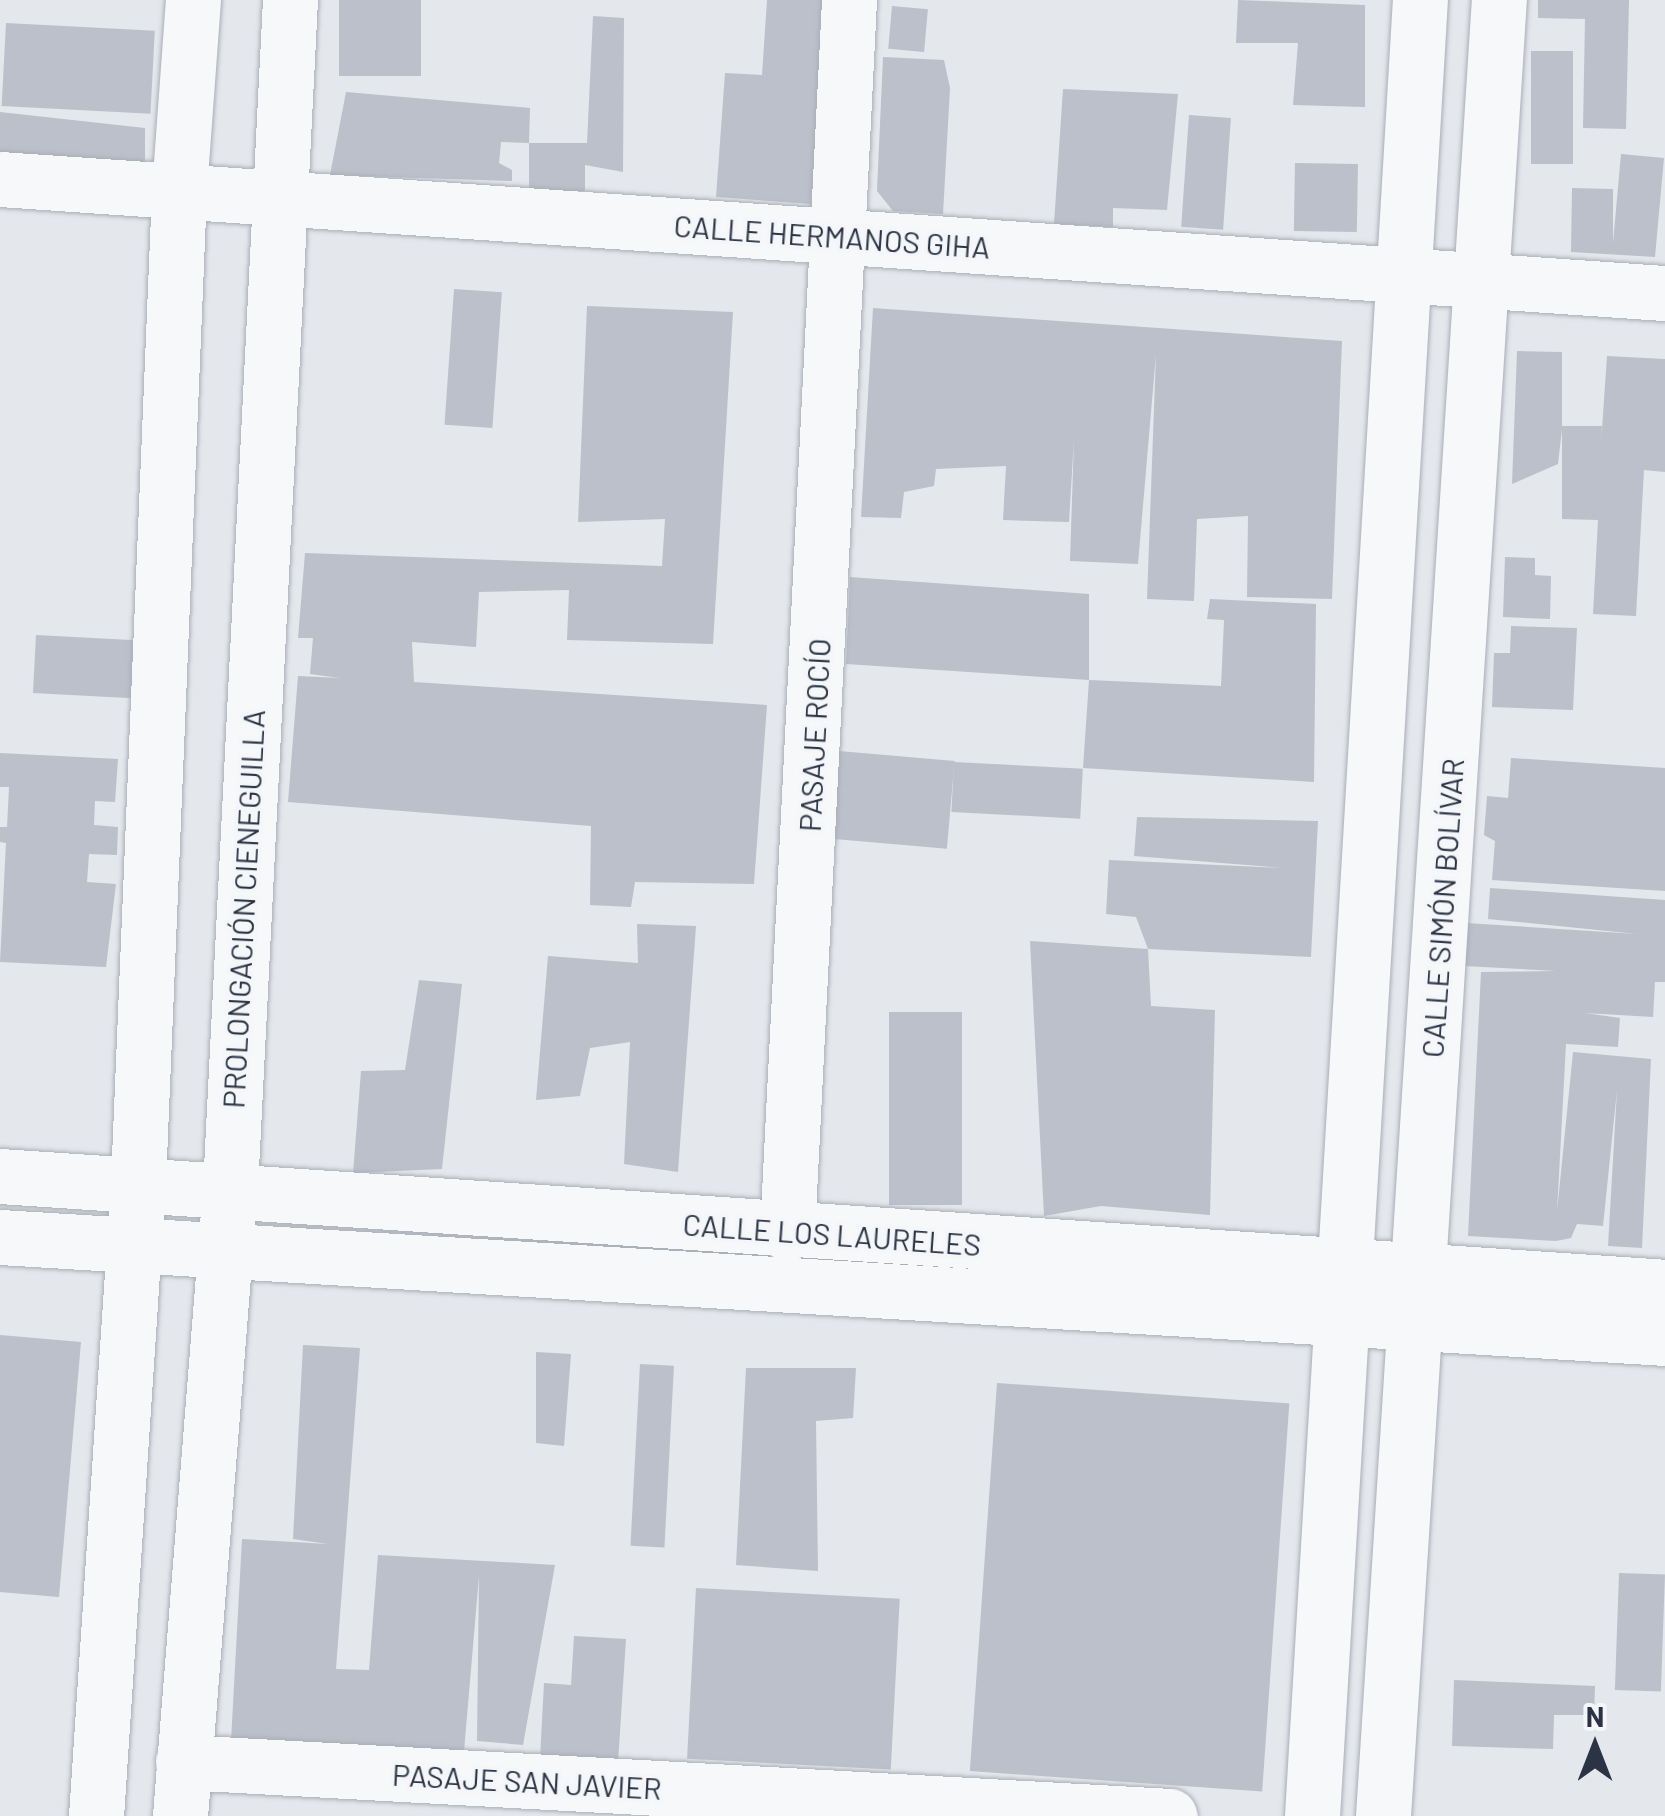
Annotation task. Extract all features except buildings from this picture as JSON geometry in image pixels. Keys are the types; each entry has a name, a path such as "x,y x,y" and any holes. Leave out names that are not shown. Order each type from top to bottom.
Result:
{"street":[{"path":"96,1816 138,1182 179,190 193,0"},
{"name":"PROLONGACIÓN CIENEGUILLA","path":"180,1816 230,1188 276,196 290,0"},
{"name":"PASAJE ROCÍO","path":"788,1233 841,237 849,0"},
{"path":"1312,1816 1398,274 1420,0"},
{"name":"CALLE SIMÓN BOLÍVAR","path":"1383,1816 1499,0"},
{"name":"CALLE HERMANOS GIHA","path":"0,179 1665,294"},
{"name":"CALLE LOS LAURELES","path":"0,1176 230,1188 788,1233 1420,1267 1665,1288"},
{"name":"CALLE LOS LAURELES","path":"0,1237 1416,1326 1665,1338"},
{"name":"PASAJE SAN JAVIER","path":"183,1762 1170,1816"}]}
